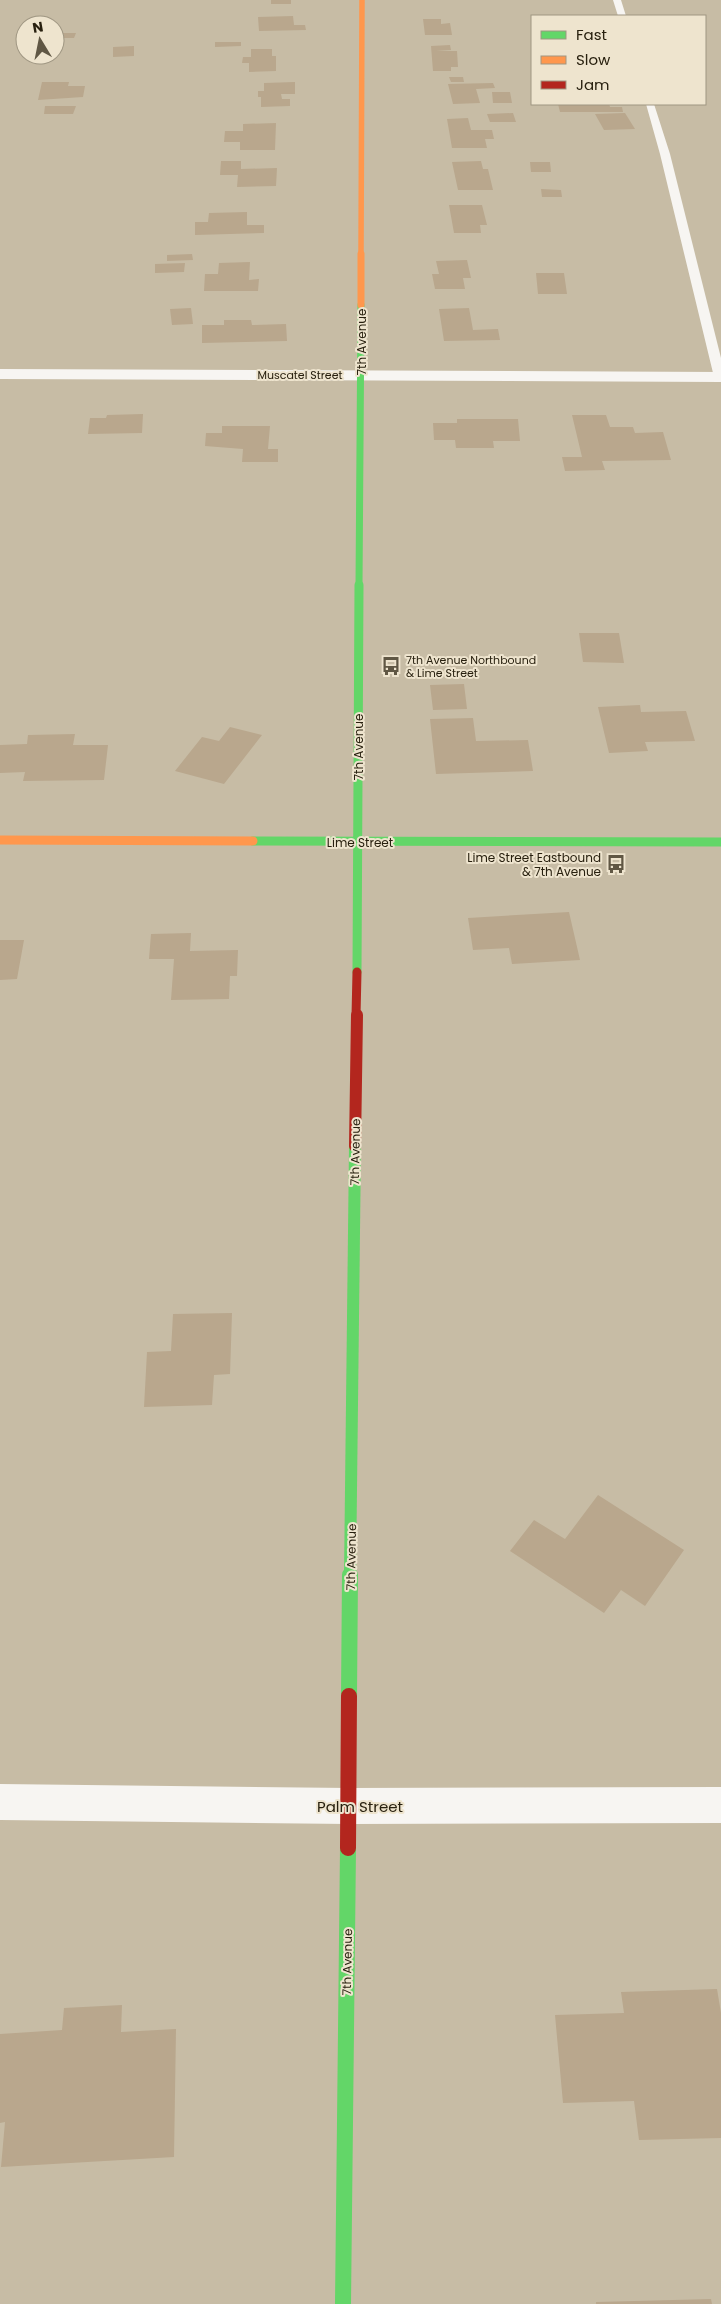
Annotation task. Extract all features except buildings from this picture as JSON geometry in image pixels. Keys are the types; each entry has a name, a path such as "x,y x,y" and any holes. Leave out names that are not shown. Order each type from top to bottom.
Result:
{"street":[{"name":"7th Avenue","path":"344,2304 358,842 362,0"},
{"name":"Muscatel Street","path":"0,374 721,377"},
{"name":"Lime Street","path":"0,840 721,842"},
{"name":"Palm Street","path":"0,1802 348,1806 721,1805"}],"lane":[{"path":"616,0 622,15"},
{"path":"650,105 666,154 721,377"}],"traffic: fast":[{"path":"357,972 361,305"},
{"path":"253,841 721,842"},
{"path":"349,1696 355,1146"},
{"path":"343,2304 348,1848"}],"traffic: slow":[{"path":"361,305 362,0"},
{"path":"0,840 253,841"}],"traffic: jam":[{"path":"355,1146 357,972"},
{"path":"348,1848 349,1696"}],"place":[{"name":"7th Avenue Northbound & Lime Street","path":"391,666"},
{"name":"Lime Street Eastbound & 7th Avenue","path":"616,864"}]}
